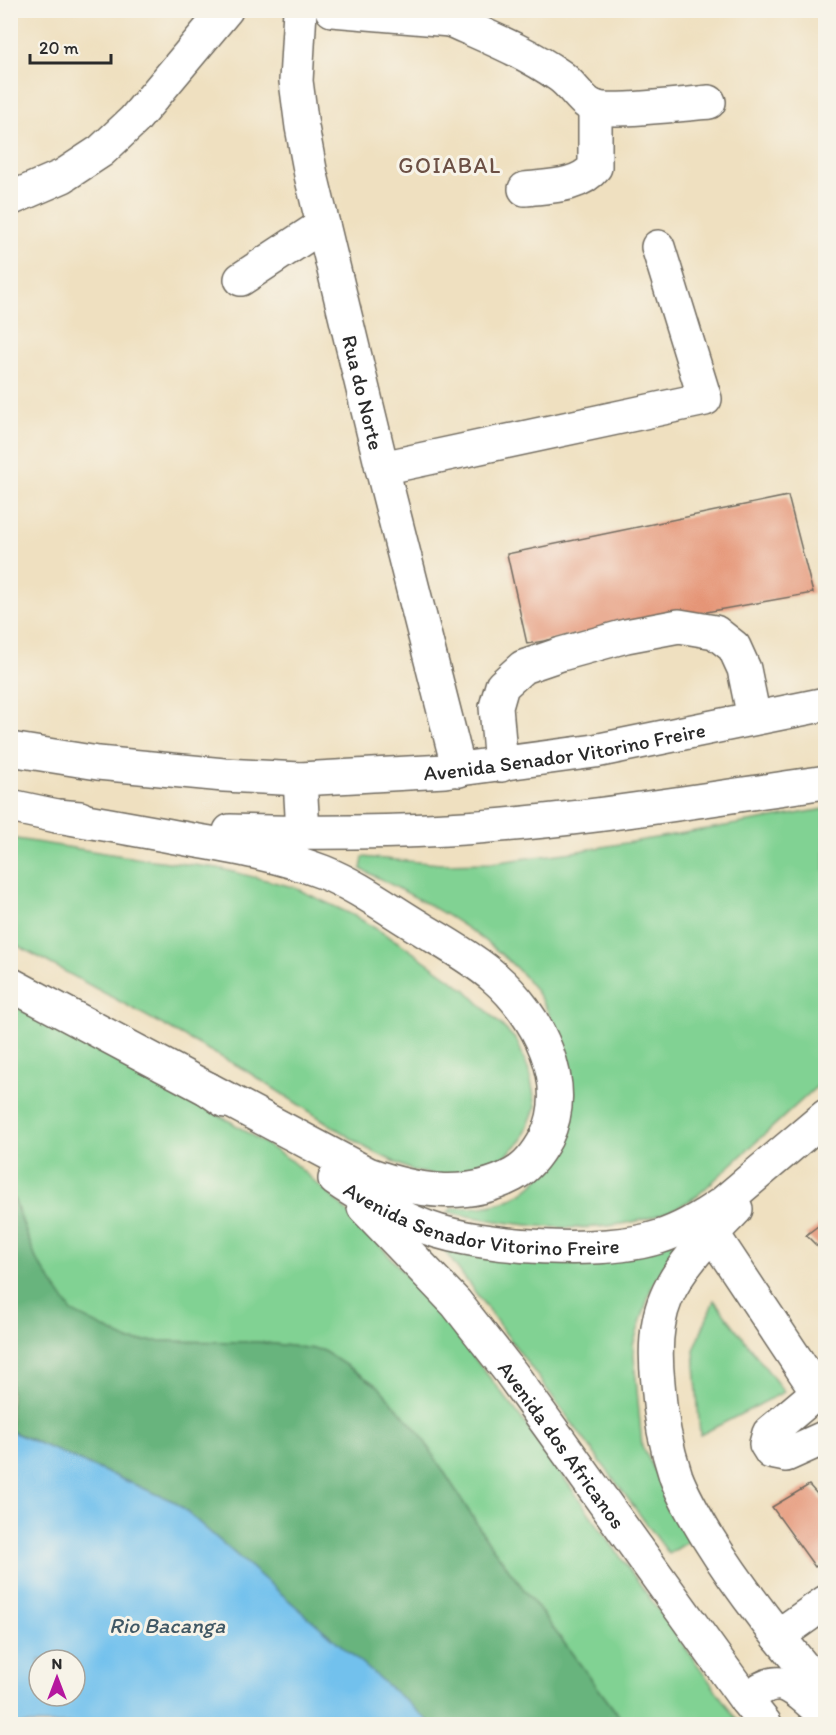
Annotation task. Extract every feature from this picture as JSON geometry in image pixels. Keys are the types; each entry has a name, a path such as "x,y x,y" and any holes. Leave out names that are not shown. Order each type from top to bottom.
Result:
{"main road":[{"path":"10,199 63,176 101,151 134,120 226,10"},
{"name":"Rua do Norte","path":"300,10 296,81 304,136 323,225 382,468 459,770"},
{"path":"332,10 453,15 534,59 563,78 580,96 595,107 616,109 709,102"},
{"path":"525,189 580,181 595,167 595,107"},
{"path":"241,279 323,225"},
{"path":"382,468 705,399 658,247"},
{"path":"501,765 496,707 502,686 523,668 561,654 679,626 715,632 734,647 744,669 754,718"},
{"name":"Avenida Senador Vitorino Freire","path":"10,749 98,763 224,775 300,779 459,770 501,765 595,751 825,704"},
{"path":"300,779 303,833"},
{"path":"57,816 212,831 303,833 448,829 572,818 825,782"},
{"path":"10,806 268,854 326,873 355,888 474,962 494,977 515,998 532,1020 546,1050 553,1072 555,1093 554,1114 548,1134 540,1149 528,1163 514,1174 498,1181 472,1189 444,1191 393,1183 368,1174 208,1089"},
{"name":"Avenida Senador Vitorino Freire","path":"10,984 208,1089 339,1182 395,1213 428,1228 464,1238 503,1244 556,1246 621,1245 661,1237 708,1214 825,1117"},
{"path":"825,1117 712,1233 677,1276 662,1308 657,1335 660,1408 667,1446 677,1479 694,1515 726,1566 825,1695"},
{"name":"Avenida dos Africanos","path":"339,1182 456,1303 511,1373 755,1712"},
{"path":"712,1233 821,1388 769,1433 765,1444 771,1452 786,1455 825,1437"},
{"path":"778,1636 825,1602"},
{"path":"755,1712 758,1689 770,1684 783,1684 795,1689 825,1716"}],"green space":[{"path":"825,809 825,1079 697,1196 672,1210 618,1225 561,1228 532,1226 448,1212 453,1208 490,1206 511,1199 530,1186 548,1168 557,1150 567,1086 562,1051 547,1010 523,975 487,942 467,928 361,869 363,857 440,864 491,863 573,852"},
{"path":"10,838 136,858 218,868 293,887 355,916 401,944 466,990 517,1041 529,1071 536,1106 522,1140 498,1163 472,1173 442,1176 413,1171 368,1149 245,1070 11,942"},
{"path":"10,1003 231,1122 289,1159 367,1231 431,1303 516,1411 740,1724 625,1724 489,1543 420,1434 378,1386 322,1350 258,1342 130,1341 71,1312 36,1259 11,1190"},
{"path":"10,1190 36,1259 72,1312 130,1341 258,1342 322,1350 378,1386 420,1434 489,1543 625,1724 432,1724 175,1502 11,1431"},
{"path":"691,1232 652,1286 633,1345 642,1446 691,1540 669,1554 441,1246"},
{"path":"714,1300 784,1392 700,1435 694,1350"}],"water":[{"name":"Rio Bacanga","path":"10,1431 175,1502 432,1724 11,1724"}],"building":[{"path":"788,496 813,593 527,644 507,554"},
{"path":"826,1220 826,1255 806,1235"},
{"path":"809,1485 826,1504 826,1560 815,1567 772,1507"}],"district":[{"name":"GOIABAL","path":"450,165"}]}
